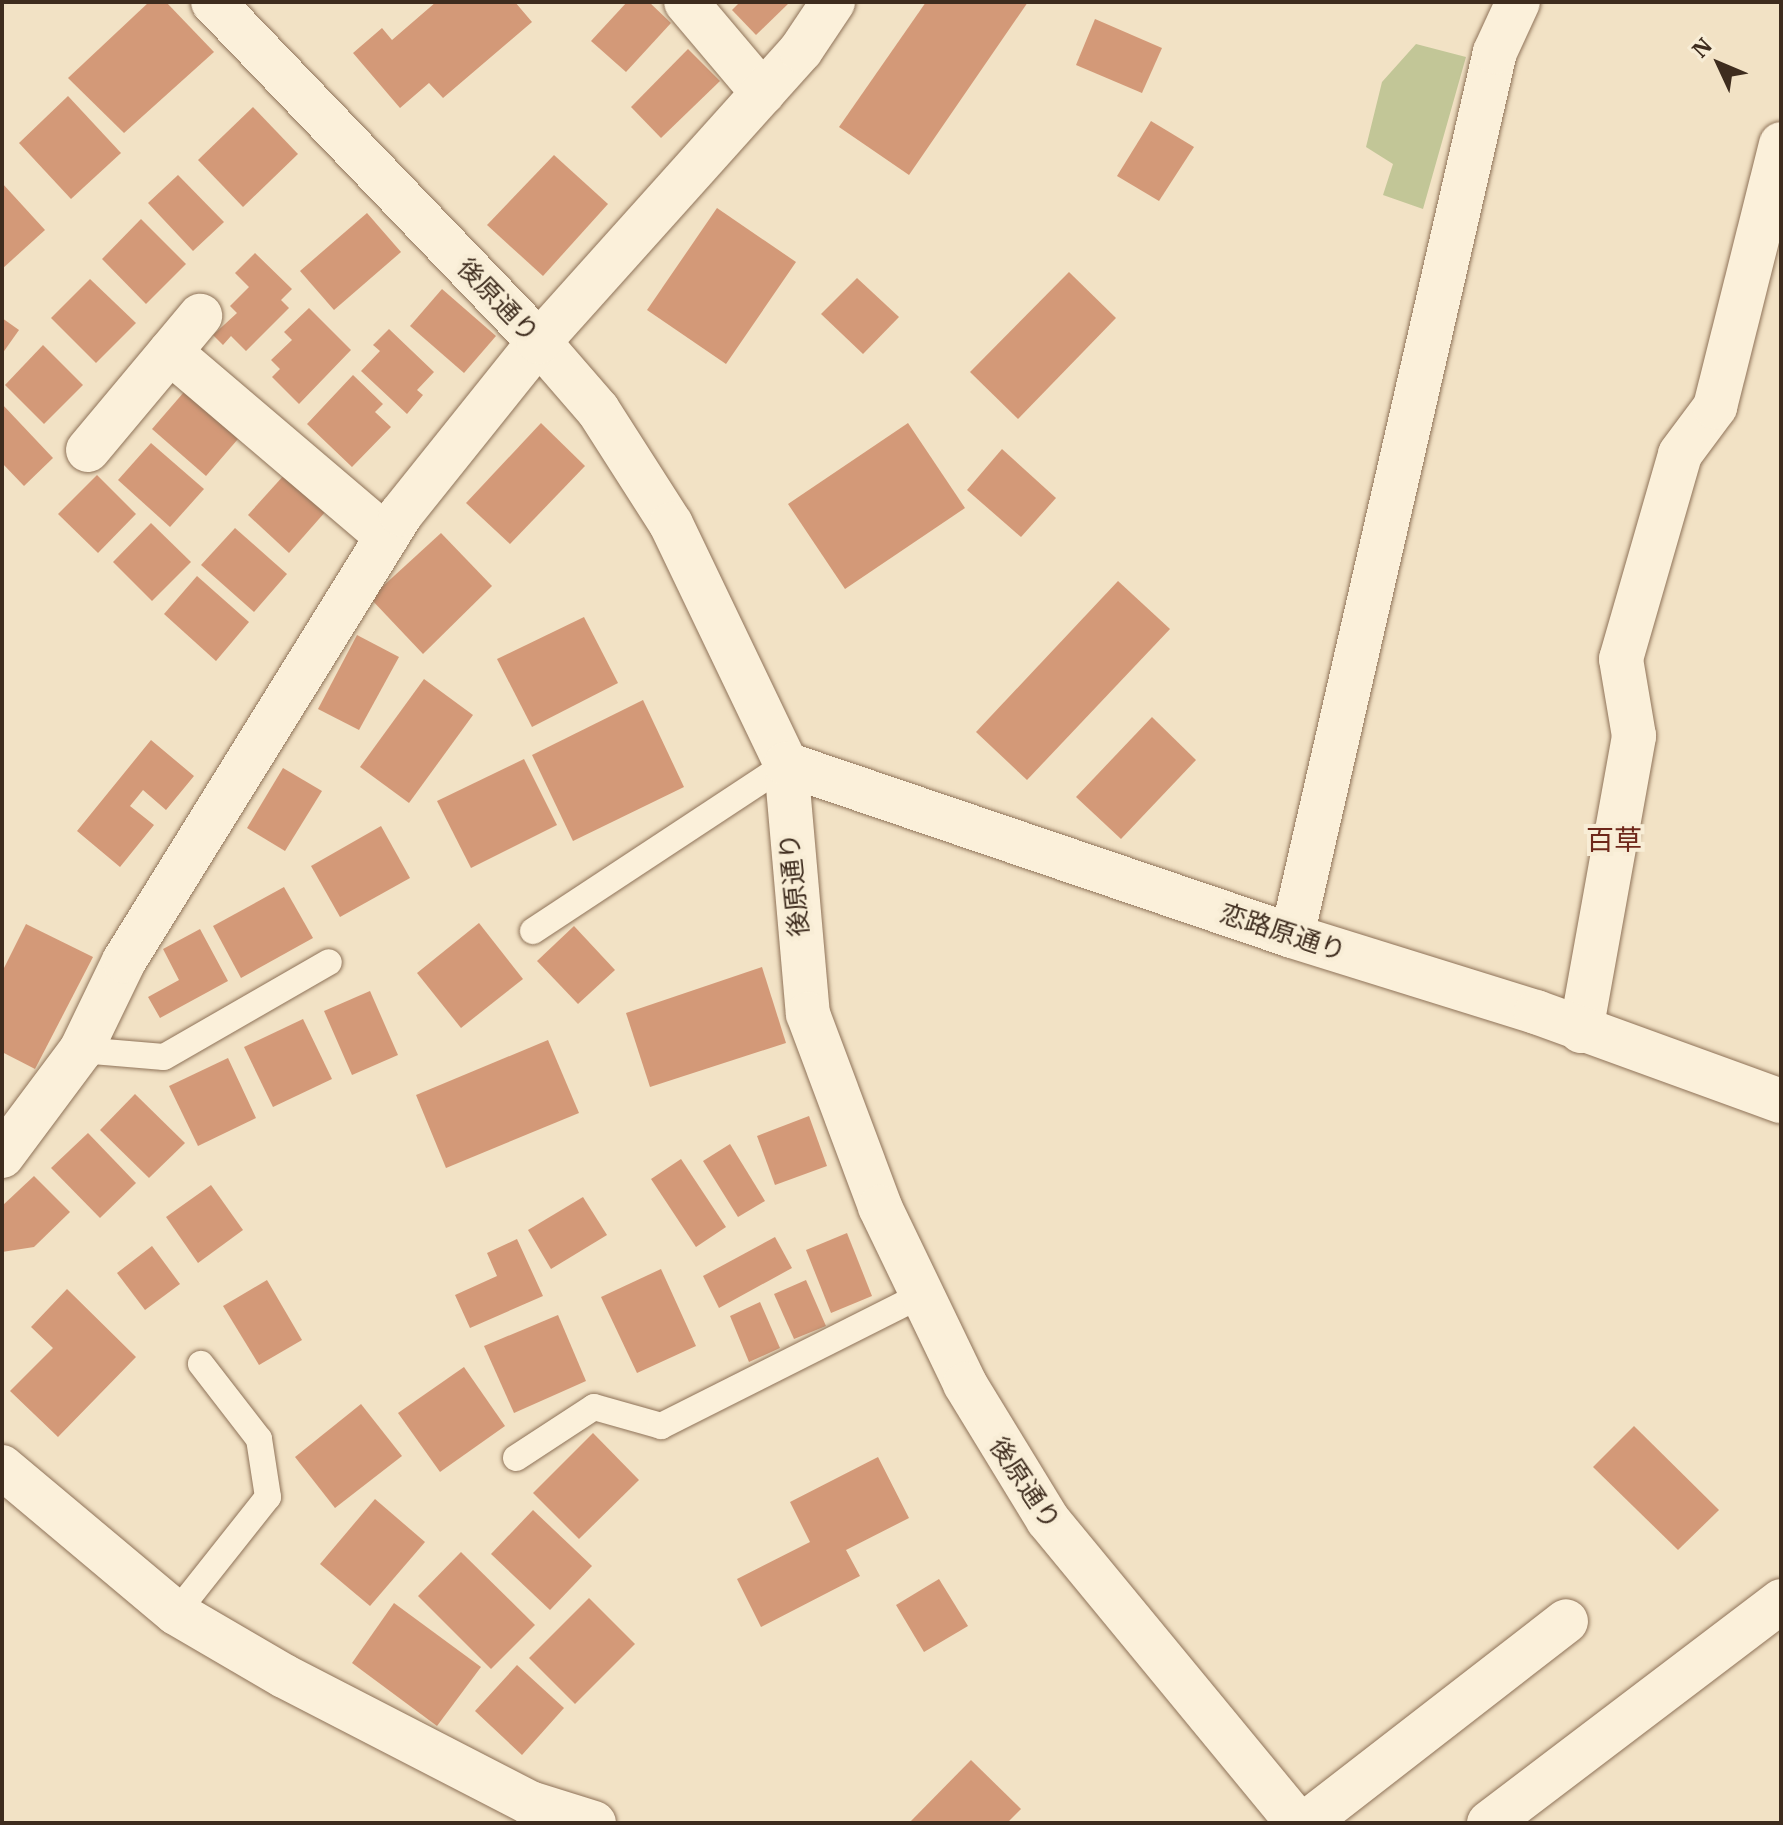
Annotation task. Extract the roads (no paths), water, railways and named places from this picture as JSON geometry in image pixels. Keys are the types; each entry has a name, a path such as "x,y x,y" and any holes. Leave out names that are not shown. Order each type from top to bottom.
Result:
{"street":[{"name":"後原通り","path":"213,2 539,342 598,410 671,524 786,764 808,1014 880,1207 988,1429 1048,1520 1298,1823"},
{"path":"686,2 763,93"},
{"path":"2,1156 81,1050 124,961 387,537 462,433 539,342 763,93 833,2"},
{"path":"1292,936 1495,52 1518,2"},
{"path":"1581,1031 1634,736 1621,659 1680,454 1715,407 1781,144"},
{"path":"88,450 200,316"},
{"path":"170,352 387,537"},
{"name":"恋路原通り","path":"786,764 1781,1101"},
{"path":"2,1467 176,1613 284,1676 530,1803 594,1823"},
{"path":"1489,1823 1781,1601"},
{"path":"1306,1823 1566,1621"}],"lane":[{"path":"533,931 786,764"},
{"path":"81,1050 164,1057 329,962"},
{"path":"516,1458 594,1407 661,1426 923,1294"},
{"path":"176,1613 268,1497 259,1439 201,1364"}],"district":[{"name":"百草","path":"1614,840"}]}
